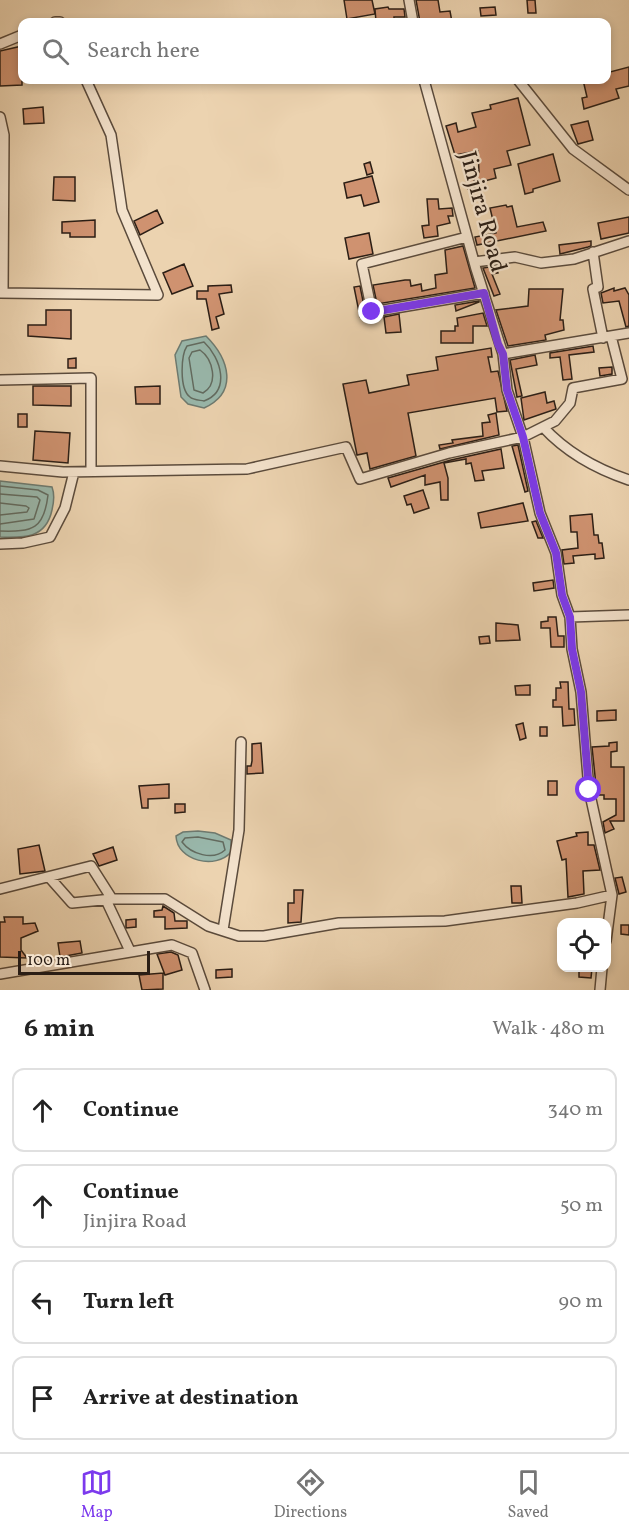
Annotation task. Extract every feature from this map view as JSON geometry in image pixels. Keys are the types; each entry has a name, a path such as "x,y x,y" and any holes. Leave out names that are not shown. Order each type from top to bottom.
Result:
{"street":[{"path":"410,0 412,18"},
{"path":"0,44 18,37"},
{"path":"0,117 2,135 1,293 158,295 122,210 111,135 88,84"},
{"name":"Jinjira Road","path":"425,84 474,262 503,354 507,390 523,437 540,513 556,553 562,595 570,617 572,649 581,692 589,790 612,895 609,918"},
{"path":"521,84 573,149 629,190"},
{"path":"467,237 362,264 372,312 484,293"},
{"path":"474,262 515,258 541,263 574,259 629,241"},
{"path":"0,466 74,472 247,469 346,447 360,479 449,453 523,437 555,421 570,403 573,388 622,379 593,289 598,287 593,252"},
{"path":"503,354 629,333"},
{"path":"0,380 91,378 91,471"},
{"path":"543,427 560,446 584,461 629,480"},
{"path":"0,544 23,543 50,537 65,508 74,472"},
{"path":"570,617 629,615"},
{"path":"223,930 239,830 241,742"},
{"path":"0,889 91,866 109,899 130,951"},
{"path":"49,877 72,903 109,899 165,899 208,926 239,936 264,936 339,923 433,922 578,903 612,895"},
{"path":"0,974 172,945 192,953 205,990"},
{"path":"600,990 602,972"}],"water":[{"path":"206,336 220,355 227,375 222,393 204,408 188,404 181,397 175,355 182,341"},
{"path":"0,481 52,487 54,499 52,510 45,526 40,531 26,536 0,537"},
{"path":"183,832 215,833 231,840 231,852 216,861 190,857 178,845 176,836"}],"building":[{"path":"344,0 372,0 375,14 347,18"},
{"path":"416,0 438,0 440,12 450,11 451,18 419,18"},
{"path":"527,0 535,0 536,13 528,13"},
{"path":"388,7 389,9 404,9 405,17 376,18 375,9"},
{"path":"495,7 496,15 481,16 480,8"},
{"path":"18,47 18,84 22,85 0,86 0,51"},
{"path":"629,67 629,86 616,89 619,98 584,109 582,98 587,97 584,84 611,84 611,72"},
{"path":"518,98 530,145 507,151 511,165 494,169 496,178 477,183 475,173 479,172 478,151 455,155 446,126 456,123 458,132 476,127 472,113 491,109 490,105"},
{"path":"43,107 44,123 24,124 23,109"},
{"path":"588,121 593,140 578,144 571,125"},
{"path":"553,154 560,181 533,189 533,192 525,194 518,164"},
{"path":"370,162 373,173 367,175 364,164"},
{"path":"372,176 379,202 364,206 361,195 347,198 344,183"},
{"path":"54,177 75,177 75,201 53,200"},
{"path":"473,177 476,187 468,189 466,179"},
{"path":"427,199 438,199 439,209 452,208 453,216 448,216 450,223 437,226 438,236 424,238 422,226 429,225"},
{"path":"506,205 507,207 512,206 517,227 543,222 546,231 477,245 475,237 496,233 490,208"},
{"path":"157,210 163,223 140,235 134,221"},
{"path":"629,217 629,233 601,239 598,223"},
{"path":"95,220 95,237 70,237 70,233 62,233 62,222"},
{"path":"369,233 373,254 349,259 345,238"},
{"path":"591,241 591,246 560,254 559,245"},
{"path":"463,246 475,288 377,304 373,285 410,280 411,286 421,284 422,291 436,288 435,275 447,273 445,250"},
{"path":"184,264 193,286 172,294 163,273"},
{"path":"496,266 498,273 492,274 500,294 494,296 483,268"},
{"path":"231,285 232,292 219,294 224,314 216,317 219,328 212,330 206,299 197,299 197,291 208,291 208,286"},
{"path":"360,286 366,316 360,317 354,287"},
{"path":"614,288 614,291 625,288 629,295 629,326 626,327 619,301 603,303 601,293"},
{"path":"529,289 563,289 560,320 563,320 564,330 545,335 546,340 508,346 496,310 528,306"},
{"path":"479,302 456,311 455,305"},
{"path":"46,310 71,310 71,339 28,336 28,325 46,325"},
{"path":"483,313 487,326 473,326 473,343 441,343 441,331 455,331 455,326 458,326 457,318"},
{"path":"399,314 401,332 386,333 384,317"},
{"path":"593,346 594,352 569,355 572,379 563,380 560,357 550,358 550,353"},
{"path":"491,348 492,357 488,357 491,372 498,371 507,411 497,412 495,398 408,413 416,456 370,469 367,453 357,455 343,384 366,380 369,393 409,385 407,375 438,370 436,357"},
{"path":"535,355 537,365 516,369 522,396 517,397 510,360"},
{"path":"76,358 76,368 68,368 68,359"},
{"path":"612,367 612,374 600,376 599,368"},
{"path":"33,386 71,386 71,406 33,405"},
{"path":"160,386 160,404 136,404 135,387"},
{"path":"545,392 547,403 554,401 556,409 524,420 521,398"},
{"path":"496,413 499,435 440,449 439,445 453,443 452,440 483,436 482,423 490,422 488,415"},
{"path":"18,414 27,414 27,427 18,427"},
{"path":"35,431 70,433 68,463 33,460"},
{"path":"518,445 528,491 525,492 512,446"},
{"path":"501,449 504,468 482,471 484,480 475,481 471,463 466,464 466,459 444,463 448,478 448,500 441,500 440,482 425,485 425,475 391,487 388,478 451,460"},
{"path":"423,490 429,508 414,513 411,504 407,505 404,496"},
{"path":"523,503 528,521 481,528 478,513"},
{"path":"592,514 594,535 598,535 599,543 602,543 604,558 595,559 595,554 573,556 574,563 564,564 562,550 578,548 577,532 571,532 570,516"},
{"path":"536,521 543,538 538,538 532,522"},
{"path":"553,580 554,588 534,591 533,583"},
{"path":"548,617 556,617 558,636 564,636 564,647 551,647 550,628 541,628 541,622 548,621"},
{"path":"496,623 518,625 520,640 496,641"},
{"path":"489,636 490,643 480,644 479,637"},
{"path":"560,682 568,682 569,709 574,709 575,725 563,726 562,707 553,707 553,700 556,700 556,688 561,688"},
{"path":"530,685 530,695 516,695 515,686"},
{"path":"616,710 616,720 597,721 597,711"},
{"path":"523,723 526,738 520,740 516,725"},
{"path":"540,727 547,727 547,736 540,736"},
{"path":"617,742 617,751 611,752 611,767 624,767 624,821 610,821 614,829 605,833 603,822 616,815 616,799 604,799 604,795 597,795 592,747 609,746 609,743"},
{"path":"261,743 263,773 247,774 247,766 251,766 252,761 252,744"},
{"path":"548,781 557,781 557,795 548,795"},
{"path":"169,784 169,798 148,799 148,808 142,808 139,786"},
{"path":"175,804 185,804 185,812 175,813"},
{"path":"588,832 588,845 594,845 600,870 583,871 584,894 568,897 566,859 562,860 557,841 577,836 576,833"},
{"path":"39,845 45,871 20,874 18,849"},
{"path":"113,847 117,860 99,866 93,854"},
{"path":"622,877 626,892 619,894 615,878"},
{"path":"511,886 521,886 522,903 512,903"},
{"path":"294,890 303,890 301,922 288,923 288,903 294,903"},
{"path":"163,906 174,913 175,921 187,921 187,928 165,929 165,917 154,917 154,911 162,910"},
{"path":"4,917 23,917 23,924 35,923 38,931 21,938 21,950 27,958 0,957 0,922 5,922"},
{"path":"136,919 136,927 126,928 126,920"},
{"path":"621,925 629,925 629,935 621,934"},
{"path":"80,941 82,953 60,957 58,943"},
{"path":"171,952 178,955 182,970 165,975 157,954"},
{"path":"232,969 232,977 216,978 216,970"},
{"path":"579,972 592,972 591,978 579,977"},
{"path":"163,973 163,989 142,990 139,975"}],"route":[{"path":"372,312 484,293 503,354 507,390 523,437 540,513 556,553 562,595 570,617 572,649 581,692 589,790"}]}
